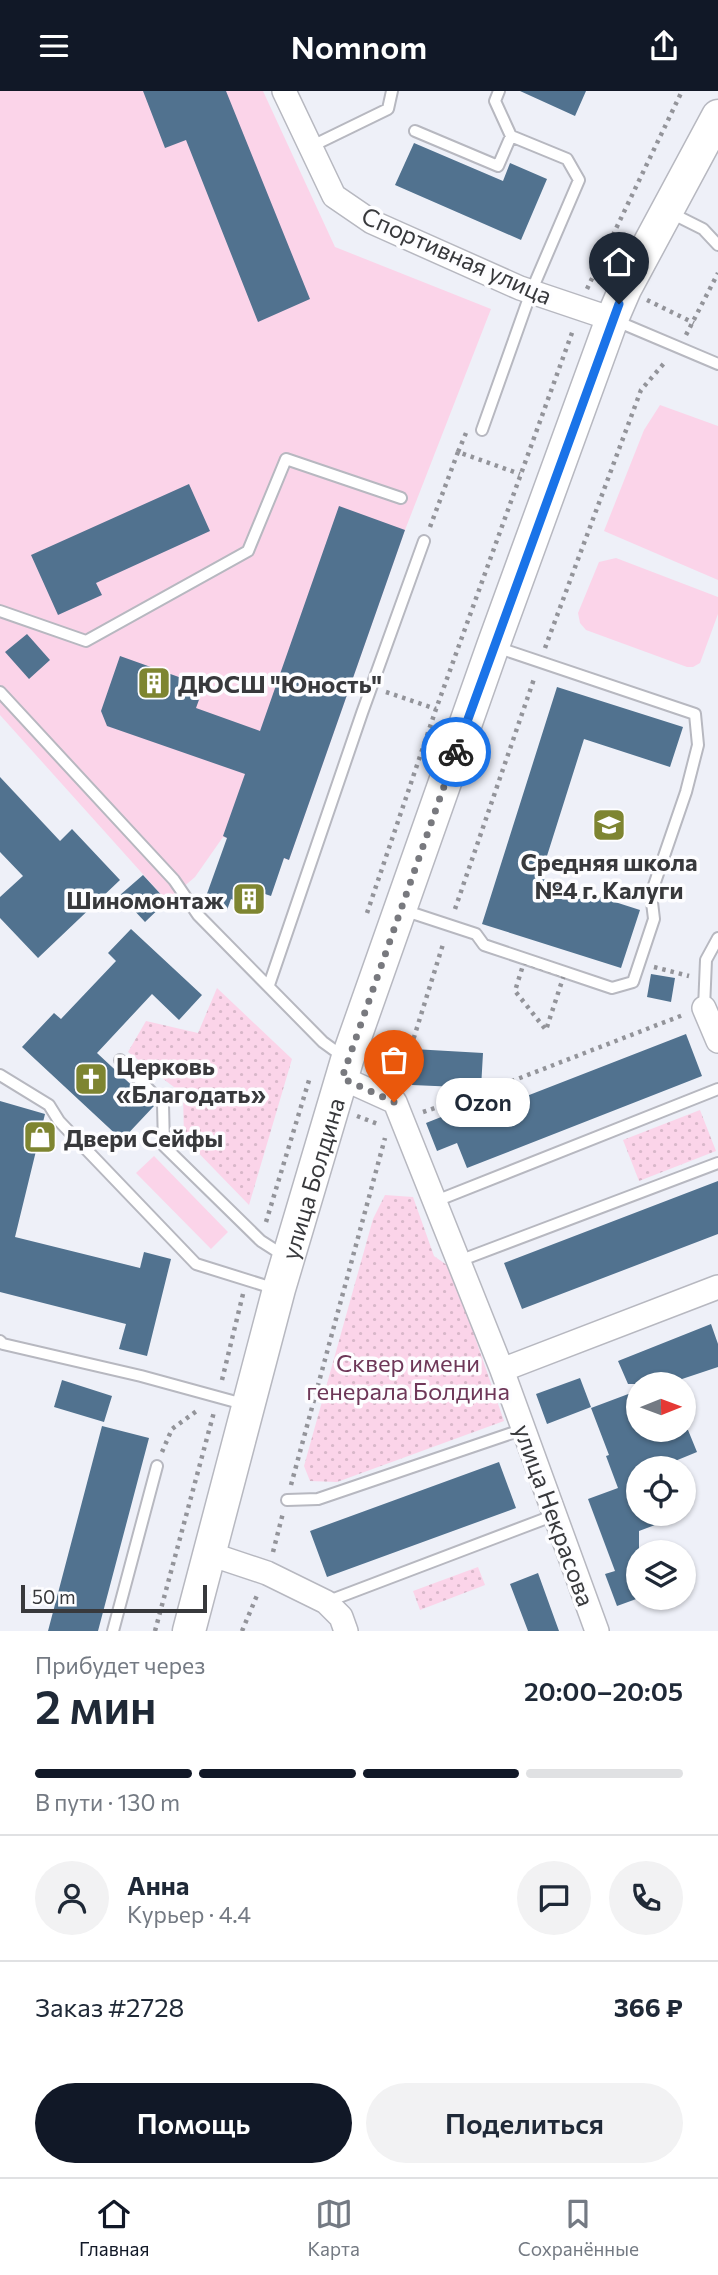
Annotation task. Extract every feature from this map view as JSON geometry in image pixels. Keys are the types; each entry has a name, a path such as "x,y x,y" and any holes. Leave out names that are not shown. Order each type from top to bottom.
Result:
{"main road":[{"name":"улица Болдина","path":"190,1631 288,1258 345,1069 400,910 612,319 625,289 718,116"}],"street":[{"name":"Спортивная улица","path":"284,91 334,196 372,222 531,292 612,319"},
{"path":"704,1008 718,1041"},
{"name":"улица Некрасова","path":"345,1069 394,1102 402,1118 502,1370 597,1631"},
{"path":"502,1370 718,1287"},
{"path":"210,1554 267,1573 326,1602 341,1617 346,1631"}],"lane":[{"path":"310,146 388,109 392,91"},
{"path":"482,430 531,292 579,180 567,159 511,136 495,101 499,91"},
{"path":"415,131 498,166 511,136"},
{"path":"667,211 703,229 718,245"},
{"path":"703,229 718,229"},
{"path":"612,319 718,363"},
{"path":"0,611 86,641 121,624 248,551 286,459 401,498"},
{"path":"269,985 424,541"},
{"path":"400,910 475,934 484,945 612,988 633,982 654,919 651,894 687,792 698,745 695,714 493,646"},
{"path":"0,692 174,880 198,915 269,985 345,1069"},
{"path":"704,1008 706,960 718,938"},
{"path":"120,1060 163,1104 164,1146 261,1241 288,1258"},
{"path":"0,1075 49,1105 60,1121 196,1264 279,1289"},
{"path":"436,1201 718,1089"},
{"path":"459,1261 718,1163"},
{"path":"0,1341 3,1344 218,1396 249,1406"},
{"path":"287,1500 318,1499 524,1430"},
{"path":"113,1631 157,1465"},
{"path":"326,1602 555,1515"}],"path":[{"path":"581,309 592,275 682,91"},
{"path":"424,541 458,452"},
{"path":"371,687 436,709"},
{"path":"524,962 564,975 546,1030 515,991 524,962"},
{"path":"639,963 681,975"},
{"path":"402,1118 484,1092 704,1008"},
{"path":"157,1465 172,1429 218,1396"},
{"path":"155,1631 218,1396"}],"green space":[{"path":"0,91 263,91 335,247 491,309 405,530 289,860 223,837 195,877 167,901 0,715"},
{"path":"660,405 718,426 718,580 604,531 644,430"},
{"path":"616,558 718,597 718,614 700,663 687,667 586,630 580,623 578,613 599,562"},
{"path":"217,988 292,1059 249,1205 184,1138 183,1094 128,1052 146,1021 198,1033"},
{"path":"700,1110 716,1151 639,1181 623,1140"},
{"path":"154,1156 228,1232 211,1249 136,1173"},
{"name":"Сквер имени генерала Болдина","path":"385,1195 413,1197 434,1256 451,1268 504,1421 337,1482 310,1481 304,1466 373,1219"},
{"path":"478,1567 485,1585 420,1610 413,1591"}],"building":[{"path":"143,91 226,91 310,299 258,322 186,140 165,148"},
{"path":"520,91 586,91 575,116"},
{"path":"414,143 503,181 510,163 547,179 521,240 395,185"},
{"path":"189,484 210,531 96,583 102,595 58,615 31,555"},
{"name":"ДЮСШ \"Юность\"","path":"339,506 405,530 289,860 284,858 271,896 262,893 257,909 231,899 227,910 204,902 227,838 223,836 245,774 107,726 101,711 120,656 204,686 196,708 260,731"},
{"path":"27,634 50,660 29,679 5,652"},
{"path":"557,687 683,727 670,767 584,739 540,878 640,910 621,968 482,924"},
{"path":"0,777 60,841 72,829 120,880 38,958 0,918 0,897 23,876 0,852"},
{"path":"143,875 167,901 145,922 120,895"},
{"path":"131,929 202,995 179,1020 152,994 97,1053 154,1106 122,1140 22,1047 54,1013 61,1019 116,961 108,953"},
{"path":"651,974 675,978 671,1002 647,997"},
{"path":"686,1034 702,1076 467,1168 457,1143 437,1151 426,1123 489,1098 493,1109"},
{"path":"413,1049 483,1053 481,1088 412,1085"},
{"path":"0,1101 45,1114 15,1237 140,1268 144,1252 171,1259 147,1356 119,1349 126,1324 0,1292"},
{"path":"718,1181 718,1234 522,1309 504,1263"},
{"path":"711,1324 718,1344 718,1367 696,1374 696,1372 626,1372 626,1379 618,1361"},
{"path":"580,1378 591,1407 547,1424 536,1394"},
{"path":"62,1380 112,1396 104,1422 54,1407"},
{"path":"626,1395 626,1442 693,1442 697,1452 687,1456 626,1456 626,1526 652,1526 639,1531 639,1540 626,1540 626,1603 617,1606 605,1574 615,1571 588,1499 618,1488 591,1408"},
{"path":"102,1426 149,1438 98,1631 48,1631"},
{"path":"499,1462 516,1508 327,1577 310,1531"},
{"path":"538,1573 559,1631 528,1631 510,1584"}],"way so far":[{"path":"394,1102 342,1078 456,752"}],"place":[{"name":"ДЮСШ \"Юность\"","path":"154,683"},
{"name":"Средняя школа №4 г. Калуги","path":"609,825"},
{"name":"Шиномонтаж","path":"249,899"},
{"name":"Церковь «Благодать»","path":"91,1079"},
{"name":"Ozon","path":"394,1102"},
{"name":"Двери Сейфы","path":"40,1137"}],"route":[{"path":"456,752 619,304"}]}
